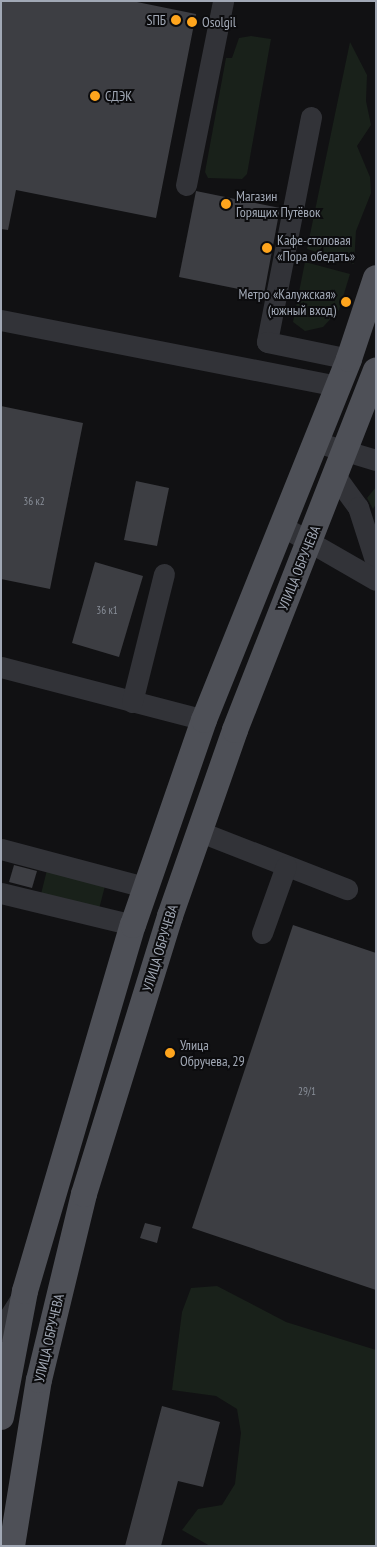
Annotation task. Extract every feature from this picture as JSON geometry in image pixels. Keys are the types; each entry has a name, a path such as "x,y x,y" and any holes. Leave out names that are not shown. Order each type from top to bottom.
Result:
{"main road":[{"path":"1,1417 25,1291 145,887 204,720 338,386 376,278"},
{"name":"УЛИЦА ОБРУЧЕВА","path":"12,1546 39,1380 84,1194 198,831 376,371"}],"street":[{"path":"186,185 222,1"},
{"path":"311,117 268,342 348,359"},
{"path":"1,320 338,386"},
{"path":"316,442 376,460"},
{"path":"336,477 358,507 376,563"},
{"path":"282,526 376,580"},
{"path":"132,702 164,574"},
{"path":"1,667 204,720"},
{"path":"198,831 347,890"},
{"path":"1,850 145,887"},
{"path":"262,933 286,866"},
{"path":"1,893 133,926"},
{"path":"1,1330 25,1291"}],"shaded area":[{"path":"251,36 271,39 247,174 242,179 208,178 205,172 226,58 232,58 239,38"},
{"path":"350,42 367,75 366,101 371,125 357,146 370,177 371,193 356,231 354,264 307,249"},
{"path":"305,262 350,274 339,310 323,327 305,331 293,322"},
{"path":"376,487 376,504 373,509 367,498"},
{"path":"47,870 105,886 99,909 41,894"},
{"path":"217,1286 286,1322 376,1350 376,1546 210,1546 182,1530 198,1509 222,1505 235,1484 241,1433 237,1409 216,1396 172,1390 182,1312 191,1288"}],"building":[{"path":"1,1 132,1 196,14 156,218 16,190 8,230 1,229"},
{"path":"196,191 280,208 264,294 179,277"},
{"path":"1,406 83,423 50,589 1,579"},
{"path":"136,481 169,488 157,546 124,540"},
{"path":"95,562 143,576 119,657 72,643"},
{"path":"14,865 37,871 32,888 9,882"},
{"path":"293,925 376,953 376,1290 192,1228"},
{"path":"145,1223 161,1227 157,1243 140,1238"},
{"path":"162,1406 220,1422 203,1487 178,1481 161,1546 125,1546"}],"place":[{"name":"SПБ","path":"176,20"},
{"name":"Osolgil","path":"192,22"},
{"name":"СДЭК","path":"95,96"},
{"name":"Магазин Горящих Путёвок","path":"226,204"},
{"name":"Кафе-столовая «Пора обедать»","path":"267,248"},
{"name":"Метро «Калужская» (южный вход)","path":"346,302"},
{"name":"Улица Обручева, 29","path":"170,1053"}]}
